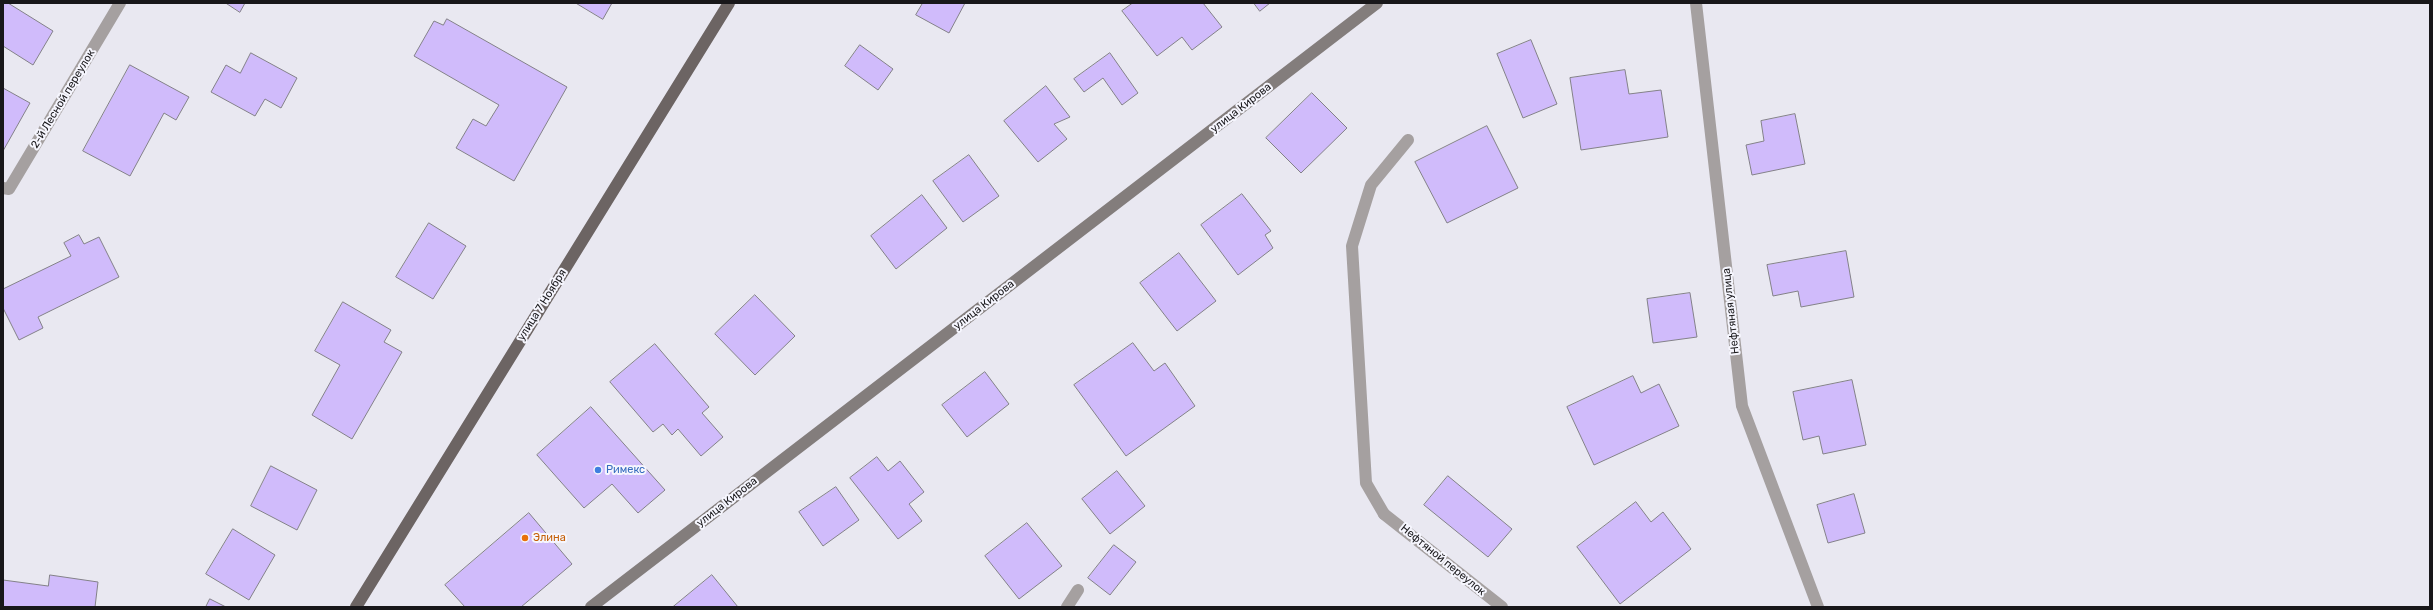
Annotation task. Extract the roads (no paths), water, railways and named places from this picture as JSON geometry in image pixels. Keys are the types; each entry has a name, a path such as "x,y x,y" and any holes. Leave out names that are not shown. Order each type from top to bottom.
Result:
{"main road":[{"name":"улица 7 Ноября","path":"356,607 729,3"}],"street":[{"name":"2-й Лесной переулок","path":"3,188 9,189 120,3"},
{"name":"улица Кирова","path":"590,607 1377,3"},
{"name":"Нефтяная улица","path":"1696,3 1742,406 1818,607"},
{"name":"Нефтяной переулок","path":"1408,140 1371,185 1352,246 1366,482 1384,514 1502,607"},
{"path":"1067,607 1078,590"}],"place":[{"name":"Римекс","path":"598,470"},
{"name":"Элина","path":"525,538"}]}
